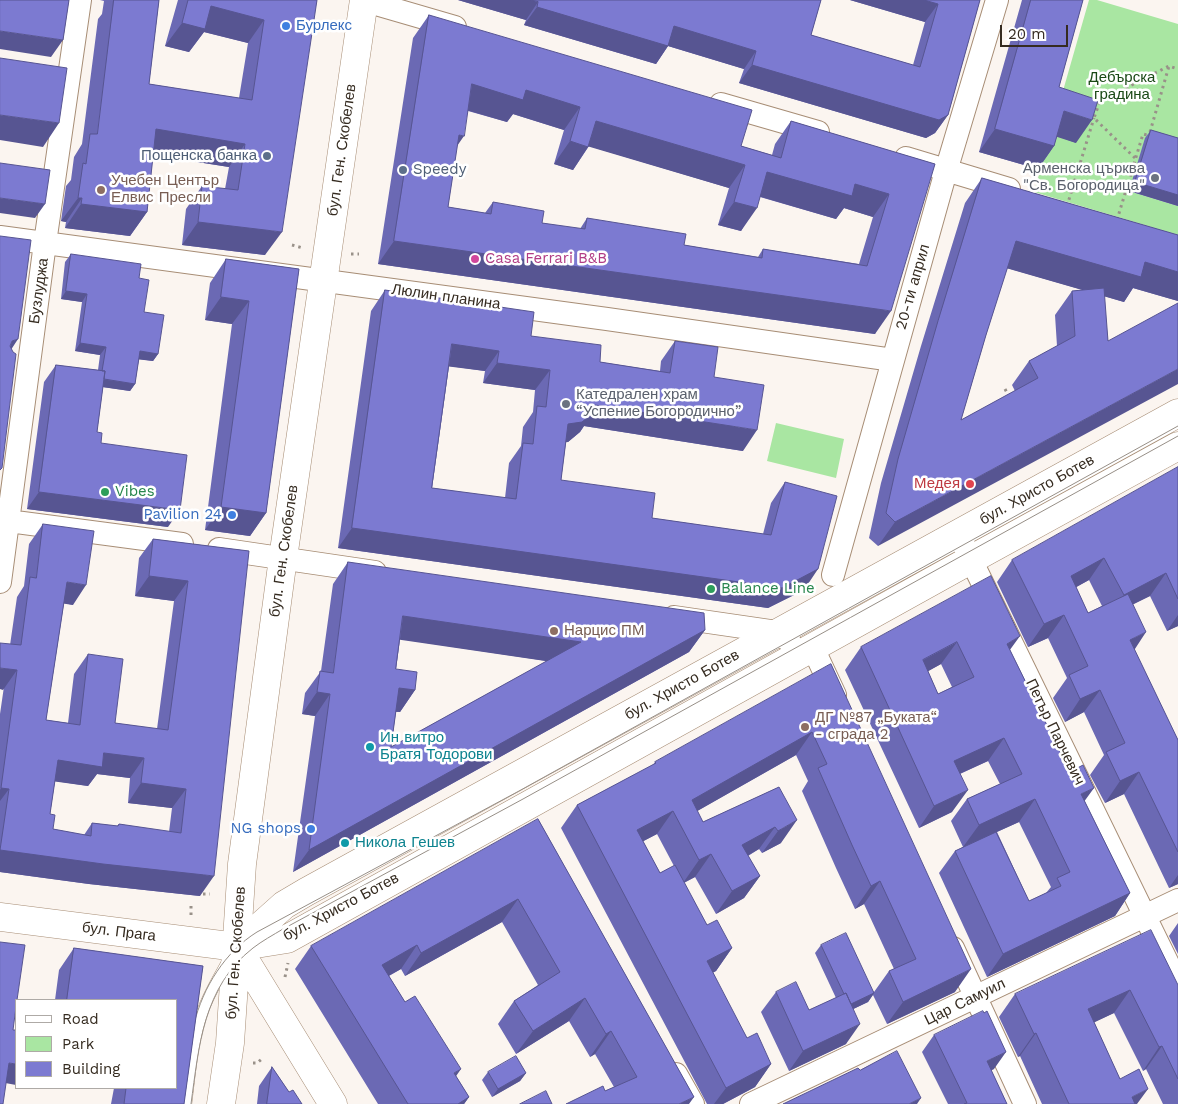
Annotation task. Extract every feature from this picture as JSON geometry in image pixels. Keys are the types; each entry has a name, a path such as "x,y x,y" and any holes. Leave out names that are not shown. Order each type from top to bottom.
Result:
{"main road":[{"name":"бул. Ген. Скобелев","path":"221,1104 230,1043 242,864 283,558 363,0"},
{"name":"бул. Христо Ботев","path":"237,947 284,905 1178,413"},
{"name":"бул. Христо Ботев","path":"237,947 287,939 532,814 806,652 1178,446"},
{"name":"бул. Прага","path":"0,917 237,947"},
{"path":"237,947 333,1104"}],"street":[{"name":"Бузлуджа","path":"0,582 4,521 24,369 45,243 61,72 80,0"},
{"path":"363,0 476,34"},
{"name":"20-ти април","path":"833,575 892,360 996,0"},
{"path":"700,98 839,139"},
{"path":"885,152 1025,194"},
{"name":"Люлин планина","path":"0,237 597,317 892,360"},
{"path":"4,521 392,574"},
{"name":"Петър Парчевич","path":"958,533 1178,984"},
{"path":"652,613 777,632 806,652 842,709"},
{"name":"Цар Самуил","path":"751,1104 1178,900"},
{"path":"942,925 1025,1104"},
{"path":"664,1053 693,1104"}],"lane":[{"path":"186,1104 192,1049 202,1012 211,992 237,947"}],"path":[{"path":"1149,136 1169,66"},
{"path":"1067,206 1100,101 1169,66 1178,68"},
{"path":"1094,118 1135,158"},
{"path":"1117,221 1143,134 1156,138"},
{"path":"292,245 303,248"},
{"path":"1005,389 1014,405"},
{"path":"203,894 210,894"},
{"path":"191,915 192,906"},
{"path":"283,979 288,968"},
{"path":"250,1063 257,1063 263,1058"}],"green space":[{"name":"Дебърска градина","path":"1089,0 1097,0 1178,24 1178,148 1129,191 1178,206 1178,235 1034,192"},
{"path":"776,423 844,439 836,478 767,461"}],"building":[{"path":"0,0 69,0 63,40 0,31"},
{"path":"114,0 159,0 149,84 252,100 264,20 211,6 205,29 182,23 188,0 317,0 282,232 198,222 202,186 238,190 245,144 156,129 147,212 81,204 82,198 78,198 83,163 86,164 90,134 97,134"},
{"path":"531,0 821,0 811,35 920,67 938,4 924,0 980,0 948,115 939,120 752,65 756,51 674,26 668,46 537,7 538,2"},
{"path":"1031,0 1083,0 1059,87 1098,100 1092,120 1064,111 1054,146 995,129"},
{"path":"429,15 752,110 741,146 781,158 791,121 935,164 891,311 394,241","holes":["472,84 523,100 526,90 580,107 570,141 588,147 596,121 745,165 734,202 757,208 767,172 852,196 855,184 889,194 867,266 763,249 762,258 684,245 686,234 587,218 585,229 542,223 544,211 493,202 491,214 448,207 459,135 464,136"]},
{"path":"0,58 67,68 59,123 0,115"},
{"name":"Арменска църква \"Св. Богородица\"","path":"1151,130 1178,138 1178,195 1135,182"},
{"path":"0,163 50,170 45,204 0,198"},
{"path":"982,178 1178,235 1178,272 1145,262 1141,277 1016,241 961,420 1038,378 1029,361 1075,336 1072,291 1104,288 1108,341 1178,303 1178,369 895,522 886,513 898,459"},
{"path":"0,236 31,240 18,339 12,341 10,346 16,354 2,468 0,470"},
{"path":"71,254 141,264 139,278 149,280 144,312 164,315 158,354 140,351 135,384 104,379 105,371 102,371 106,347 80,343 87,294 66,291"},
{"path":"226,259 299,269 266,513 221,507 249,301 221,297"},
{"path":"385,290 534,312 531,336 601,345 600,362 670,373 675,341 718,347 714,377 764,385 757,430 595,405 594,412 582,422 568,424 561,480 655,493 652,518 771,535 785,482 837,496 818,569 782,588 352,528","holes":["452,344 499,351 497,363 550,370 546,407 537,406 533,444 523,443 516,499 432,488"]},
{"path":"56,365 105,371 97,432 102,433 101,443 187,455 180,510 39,492"},
{"path":"1178,467 1178,599 1166,573 1124,595 1104,558 1071,576 1088,613 1128,594 1146,632 1130,640 1178,740 1178,852 1139,772 1120,781 1106,752 1125,743 1100,690 1080,699 1069,675 1088,666 1064,615 1044,624 1012,560"},
{"path":"43,524 94,531 86,585 67,582 46,720 80,725 88,654 123,659 115,723 168,730 188,581 149,576 153,539 249,551 214,876 0,850 9,789 1,788 17,670 0,668 0,643 21,645 30,577 36,578","holes":["104,753 144,758 141,783 186,789 181,833 119,824 118,826 92,823 91,836 53,829 55,815 50,814 58,760 102,767"]},
{"path":"348,562 704,613 705,630 309,850 330,694 317,692 320,671 333,673","holes":["403,616 581,642 391,747 399,688 415,690 417,672 396,669"]},
{"path":"991,576 1020,636 1007,644 1070,772 1083,765 1094,788 1081,794 1130,893 1003,954 955,851 996,832 1029,901 1061,886 1057,878 1070,872 1035,799 979,825 967,799 1022,774 1004,738 954,761 968,790 934,806 861,647","holes":["957,642 974,677 938,694 923,660"]},
{"path":"831,664 971,969 903,1002 889,971 916,959 880,881 871,886 852,845 818,768 827,764 812,732 692,800 703,822 779,787 797,820 778,831 775,827 742,845 760,876 732,891 711,854 699,860 673,811 637,830 660,873 675,865 707,925 717,920 732,948 707,961 747,1038 757,1033 771,1064 726,1088 577,805 656,763"},
{"path":"538,819 694,1097 679,1104 566,1104 603,1086 605,1091 637,1077 611,1031 606,1034 585,998 533,1031 514,1001 560,972 518,899 421,953 417,945 382,965 405,1002 415,996 461,1069 454,1073 469,1097 458,1104 408,1104 311,946"},
{"path":"1151,930 1178,985 1178,1079 1162,1046 1159,1047 1130,990 1088,1009 1120,1079 1139,1069 1148,1089 1132,1097 1135,1104 1069,1104 1036,1033 1034,1034 1015,994"},
{"path":"846,933 874,993 851,1004 846,993 844,994 821,945"},
{"path":"0,942 25,945 17,999 15,999 13,1030 15,1030 15,1064 9,1063 3,1104 0,1104"},
{"path":"74,948 203,966 184,1104 124,1104 126,1089 178,1089 178,999 67,999"},
{"path":"796,982 809,1010 846,993 860,1024 803,1051 776,992"},
{"path":"983,1011 984,1013 987,1011 1006,1052 987,1061 1007,1104 964,1104 967,1103 934,1035"},
{"path":"897,1051 921,1098 909,1104 783,1104 858,1068 860,1070"},
{"path":"516,1056 526,1073 498,1089 488,1072"},
{"path":"272,1067 289,1092 293,1090 302,1104 267,1104"},
{"path":"546,1091 552,1104 520,1104"}],"tram line":[{"path":"194,1024 209,984 225,960 245,940 257,932 519,791 1178,426"},
{"path":"191,1104 201,1039 214,999 223,981 236,964 260,943 1178,436"}],"place":[{"name":"Бурлекс","path":"286,26"},
{"name":"Пощенска банка","path":"267,156"},
{"name":"Speedy","path":"403,170"},
{"name":"Арменска църква \"Св. Богородица\"","path":"1155,178"},
{"name":"Учебен Център Елвис Пресли","path":"101,190"},
{"name":"Casa Ferrari B&B","path":"475,259"},
{"name":"Катедрален храм “Успение Богородично”","path":"566,404"},
{"name":"Медея","path":"970,484"},
{"name":"Vibes","path":"105,492"},
{"name":"Pavilion 24","path":"232,515"},
{"name":"Balance Line","path":"711,589"},
{"name":"Нарцис ПМ","path":"554,631"},
{"name":"ДГ №87 „Буката“ - сграда 2","path":"805,727"},
{"name":"Ин витро Братя Тодорови","path":"370,747"},
{"name":"NG shops","path":"311,829"},
{"name":"Никола Гешев","path":"345,843"}]}
